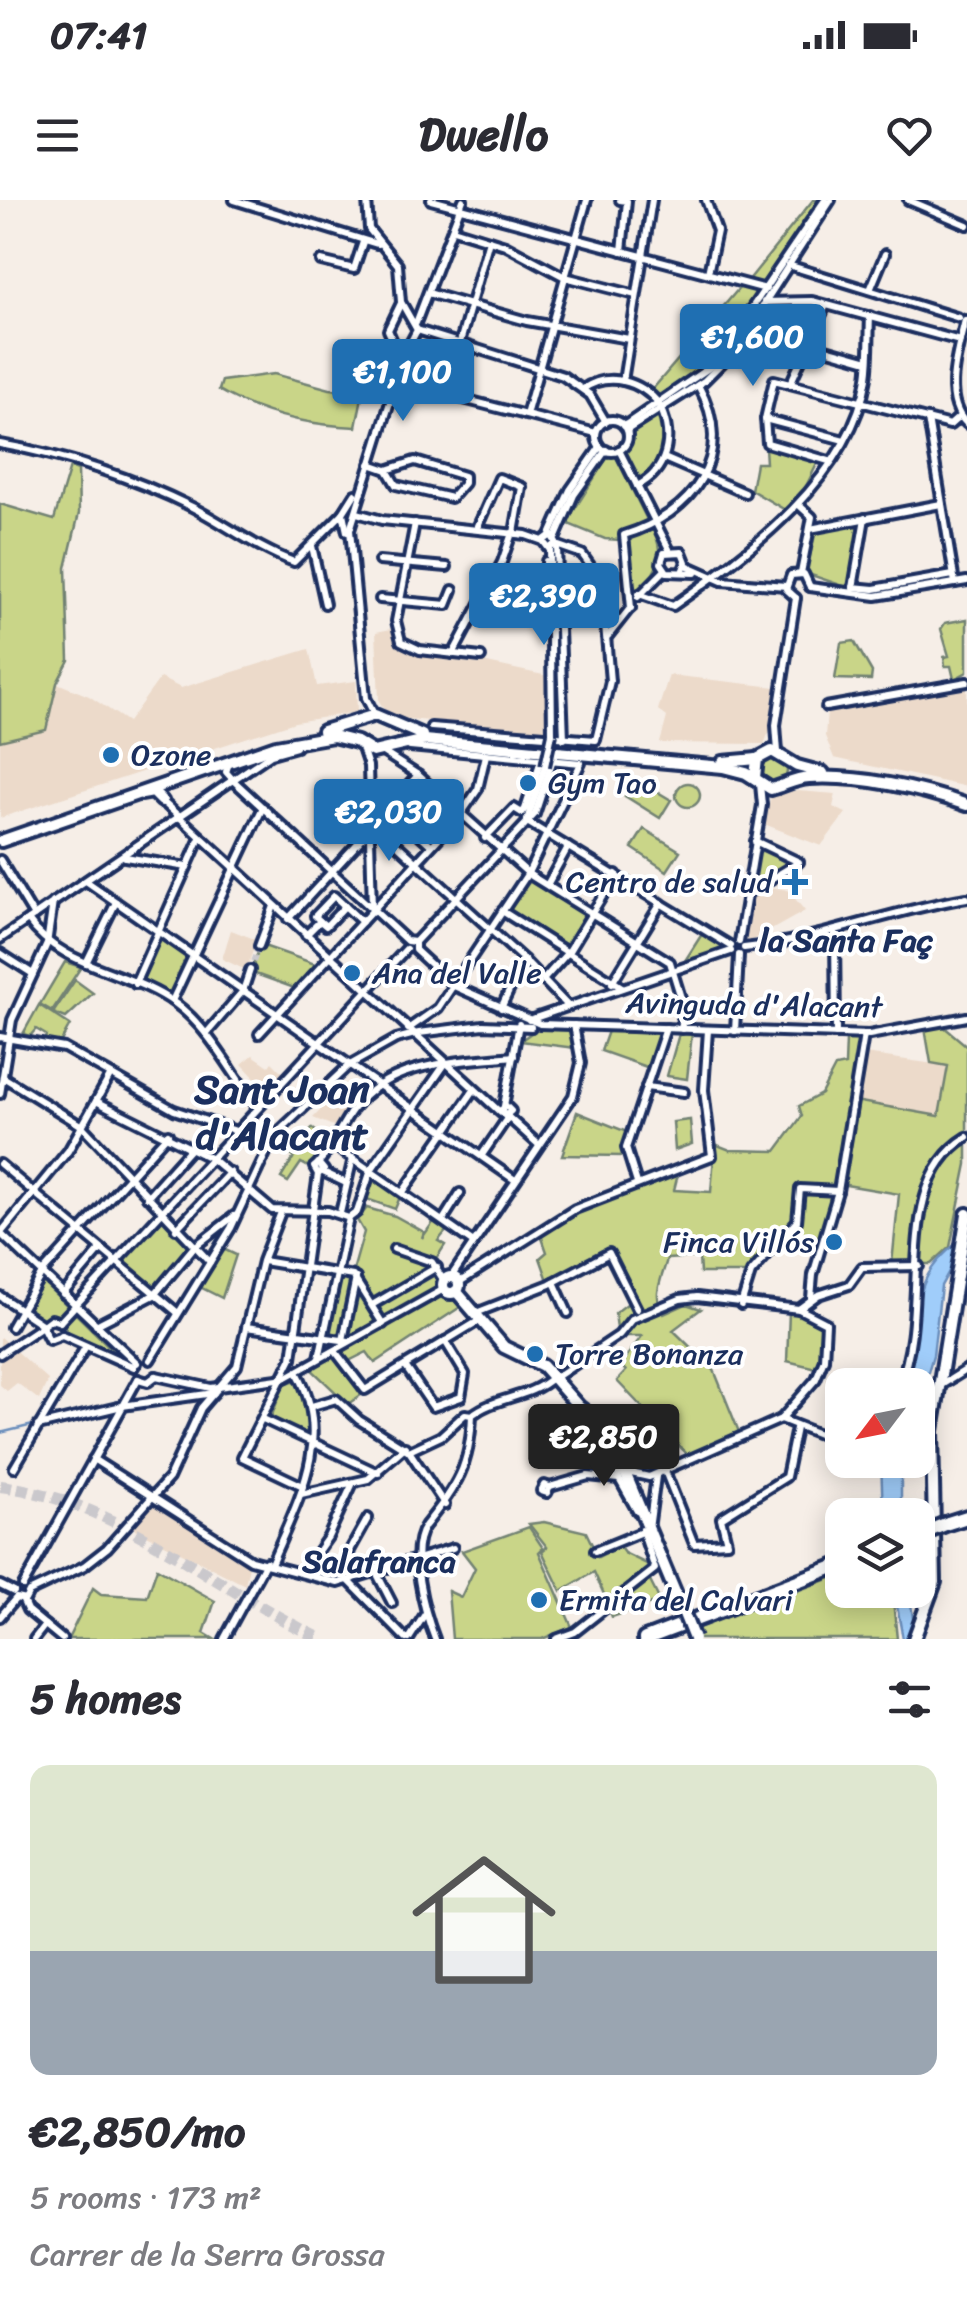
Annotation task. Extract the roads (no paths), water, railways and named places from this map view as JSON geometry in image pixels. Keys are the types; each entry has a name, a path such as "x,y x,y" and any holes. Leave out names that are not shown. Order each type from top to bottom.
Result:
{"highway":[{"path":"935,1531 967,1520"},
{"path":"645,1639 825,1573"},
{"path":"663,1639 825,1574"}],"main road":[{"path":"360,745 366,718"},
{"path":"0,838 276,740 366,718 419,734 608,752 728,762 767,754 818,772 913,785 967,802"},
{"path":"381,749 392,734 389,723"},
{"path":"0,838 165,782 325,737 381,749 424,740 723,768 762,783 833,779 967,802"},
{"path":"762,783 767,754"},
{"path":"581,763 632,759"},
{"path":"786,782 788,760"},
{"path":"162,801 165,782"},
{"path":"108,802 152,792 162,801"},
{"path":"935,1575 937,1448 966,1220"},
{"path":"935,1498 932,1431 967,1251"},
{"path":"452,1283 508,1351 551,1375 579,1407 602,1422 694,1639"},
{"path":"917,1637 925,1608"}],"street":[{"path":"366,200 369,229 398,265 401,302 416,334"},
{"path":"431,200 461,204 766,289"},
{"path":"526,416 587,200"},
{"path":"620,200 628,201 622,251"},
{"path":"623,381 652,200"},
{"path":"706,200 717,231 708,273"},
{"path":"396,343 416,334 540,368 582,390 606,422 625,428 698,386 732,353 828,200"},
{"path":"660,406 713,366 828,200"},
{"path":"908,200 926,203 967,225"},
{"path":"233,201 378,244"},
{"path":"366,718 351,515 461,204"},
{"path":"453,229 489,240 565,277 636,295"},
{"path":"445,394 489,240"},
{"path":"321,260 354,269 364,242"},
{"path":"870,290 886,254"},
{"path":"788,265 962,319 954,404 967,424"},
{"path":"428,293 552,326 629,339"},
{"path":"401,302 388,330 396,343 401,368"},
{"path":"764,302 826,304 960,341"},
{"path":"790,382 826,304"},
{"path":"395,317 406,316"},
{"path":"640,594 674,606 800,506 844,440 860,402 868,361 870,316"},
{"path":"808,344 868,361"},
{"path":"829,461 768,443 765,419 774,380 950,425 959,416"},
{"path":"582,390 593,383 623,381 646,391 660,406 669,435 664,458 649,478 637,486"},
{"path":"397,382 596,433"},
{"path":"631,608 624,536 656,525 686,503 704,475 712,431 698,386"},
{"path":"765,419 844,440"},
{"path":"928,419 954,579"},
{"path":"596,433 606,422"},
{"path":"603,449 619,450 627,442 625,428"},
{"path":"596,433 603,449"},
{"path":"0,444 134,482 191,507 256,548 294,562 335,521 351,515 513,533 582,554 594,571 607,637 610,681 596,740 431,726"},
{"path":"527,822 552,734 552,542 570,490 603,449"},
{"path":"607,637 663,570 667,549 619,450"},
{"path":"664,458 746,493"},
{"path":"369,465 387,470 414,461 464,476 464,483 451,498 396,486 387,470"},
{"path":"453,654 502,562 513,533 522,487 499,478 477,528"},
{"path":"810,529 941,504"},
{"path":"800,506 824,526"},
{"path":"810,587 801,573 812,517"},
{"path":"852,591 865,518"},
{"path":"418,525 399,600 396,621 401,641 415,649 481,657"},
{"path":"552,542 560,550 564,739"},
{"path":"312,545 326,604"},
{"path":"667,549 682,552 684,568"},
{"path":"379,561 447,566"},
{"path":"546,561 550,613 546,629"},
{"path":"663,570 684,568 740,585 786,586 796,598"},
{"path":"786,586 790,575 801,573"},
{"path":"767,754 776,729 796,598 810,587 876,596 954,579 967,581"},
{"path":"380,599 447,605 453,590"},
{"path":"826,707 967,682"},
{"path":"0,938 125,857 271,754 325,737"},
{"path":"360,745 368,766 372,909"},
{"path":"0,1296 42,1326 49,1340 62,1335 136,1365 150,1360 237,1214 274,1136 348,1066 411,1032 438,1008 528,873 581,763 543,763 403,746 396,757"},
{"path":"368,766 381,749 396,757 528,873 670,962 682,1029"},
{"path":"259,1034 461,814 478,789 486,755"},
{"path":"60,1322 535,814 554,760"},
{"path":"484,838 514,808 522,813 543,763"},
{"path":"228,767 235,782 454,986 528,1024"},
{"path":"288,919 418,775"},
{"path":"734,1031 736,949 762,805 762,783"},
{"path":"336,790 370,826 417,862 544,979 567,1006 573,1025 580,1070 565,1110 472,1242 452,1283"},
{"path":"403,793 445,831"},
{"path":"162,801 445,1064 540,1146"},
{"path":"172,1001 263,807"},
{"path":"389,808 432,846"},
{"path":"527,822 736,949"},
{"path":"135,984 200,838"},
{"path":"746,894 799,862 755,841"},
{"path":"547,886 568,847"},
{"path":"125,857 187,867"},
{"path":"0,860 47,944 172,1001 199,1023 258,1108"},
{"path":"544,979 569,951 616,874"},
{"path":"86,882 515,1180"},
{"path":"345,906 326,926 315,916 334,896 345,906 362,922"},
{"path":"411,1032 528,1024 567,1006 736,949 835,933 859,920 967,898"},
{"path":"0,1094 4,1038 47,944 53,902"},
{"path":"86,962 116,902"},
{"path":"606,993 661,902"},
{"path":"259,946 274,906"},
{"path":"502,910 624,988"},
{"path":"306,936 320,921"},
{"path":"835,933 836,1034"},
{"path":"0,953 33,974"},
{"path":"502,1008 524,960"},
{"path":"205,1035 242,991 250,970"},
{"name":"Avinguda d'Alacant","path":"528,1024 864,1035 967,1017"},
{"path":"482,1156 505,1113 517,1039 528,1024"},
{"path":"637,1184 626,1148 666,1028"},
{"path":"156,1376 223,1387 285,1378 575,1209 712,1156 704,1090 708,1030"},
{"path":"811,1299 813,1275 838,1191 864,1035"},
{"path":"4,1038 64,1048 174,1110 236,1131"},
{"path":"472,1416 464,1414 441,1436 407,1449 378,1474 352,1484 302,1490 242,1457 292,1358 320,1170 329,1142 376,1085 406,1071 514,1056"},
{"path":"318,1360 349,1218 357,1212 370,1170 445,1064"},
{"path":"0,1617 26,1589 62,1514 138,1379 136,1365 0,1233 68,1151 110,1076"},
{"path":"3,1078 82,1126 210,1262"},
{"path":"646,1087 684,1092"},
{"path":"403,1192 474,1090"},
{"path":"96,1102 168,1134 212,1159 277,1211 340,1213 349,1218"},
{"path":"565,1110 576,1112"},
{"path":"11,1327 42,1273 168,1134"},
{"path":"907,1368 912,1356 919,1266 918,1213 930,1173 967,1137"},
{"path":"329,1142 472,1242"},
{"path":"147,1197 192,1148"},
{"path":"340,1213 353,1158"},
{"path":"0,1164 178,1313"},
{"path":"320,1170 346,1183"},
{"path":"176,1229 230,1172"},
{"path":"741,1305 751,1272 797,1221 800,1189 838,1191"},
{"path":"443,1220 460,1194"},
{"path":"18,1597 26,1589 70,1572 107,1548 170,1478 198,1413 223,1387 236,1366 277,1211"},
{"path":"96,1325 154,1294 194,1248 237,1214"},
{"path":"63,1294 101,1249"},
{"path":"394,1250 419,1256 438,1267 452,1283"},
{"path":"335,1351 365,1390 478,1317 609,1253 637,1309"},
{"path":"262,1261 356,1278 383,1324"},
{"path":"799,1308 811,1299 848,1285 862,1267 919,1266"},
{"path":"372,1305 438,1267"},
{"path":"347,1341 356,1278"},
{"path":"554,1282 568,1313"},
{"path":"436,1639 425,1613 417,1558 424,1527 445,1504 464,1473 472,1416 481,1408 542,1387 551,1375 619,1334 632,1319 697,1297 741,1305 799,1308 826,1324 824,1359 816,1379 781,1419 734,1436 652,1476 588,1476 550,1488"},
{"path":"0,1354 50,1319 60,1322"},
{"path":"60,1322 62,1335"},
{"path":"246,1327 347,1341"},
{"path":"405,1366 433,1407 461,1396 465,1374 445,1341"},
{"path":"14,1468 86,1346"},
{"path":"292,1358 297,1366 306,1367"},
{"path":"138,1379 148,1382 156,1376 157,1369 150,1360"},
{"path":"943,1384 967,1369"},
{"path":"224,1639 268,1563 302,1490 315,1443 312,1406 297,1372"},
{"path":"38,1426 122,1406 214,1393"},
{"path":"312,1406 336,1399 359,1420 407,1449 445,1504"},
{"path":"263,1419 378,1474"},
{"path":"781,1419 796,1428 825,1433"},
{"path":"665,1471 700,1547 727,1542 721,1518 786,1477 796,1428"},
{"path":"92,1459 251,1560 338,1583 453,1548"},
{"path":"556,1639 575,1632 655,1569 645,1519 652,1476"},
{"path":"304,1571 328,1536 352,1484"},
{"path":"368,1518 349,1552 351,1580 408,1639 425,1613"},
{"path":"595,1550 625,1539 645,1519"},
{"path":"376,1572 392,1603"},
{"path":"0,1585 62,1639"},
{"path":"34,1639 45,1624"}],"water":[{"path":"967,1236 967,1257 952,1266 941,1286 929,1368 909,1368 923,1285 946,1252"},
{"path":"882,1478 901,1478 901,1498 882,1498"},
{"path":"897,1608 912,1608 916,1639 903,1639"}],"waterway":[{"path":"0,1433 33,1425"}],"tunnel":[{"path":"250,970 259,946"},
{"path":"0,1486 43,1495 126,1528 321,1639"}],"place":[{"name":"Ozone","path":"111,755"},
{"name":"Gym Tao","path":"528,783"},
{"name":"Centro de salud","path":"795,882"},
{"name":"Ana del Valle","path":"352,973"},
{"name":"Finca Villós","path":"834,1242"},
{"name":"Torre Bonanza","path":"535,1354"},
{"name":"Ermita del Calvari","path":"539,1600"}],"district":[{"name":"la Santa Faç","path":"846,940"},
{"name":"Sant Joan d'Alacant","path":"282,1112"},
{"name":"Salafranca","path":"379,1561"}]}
